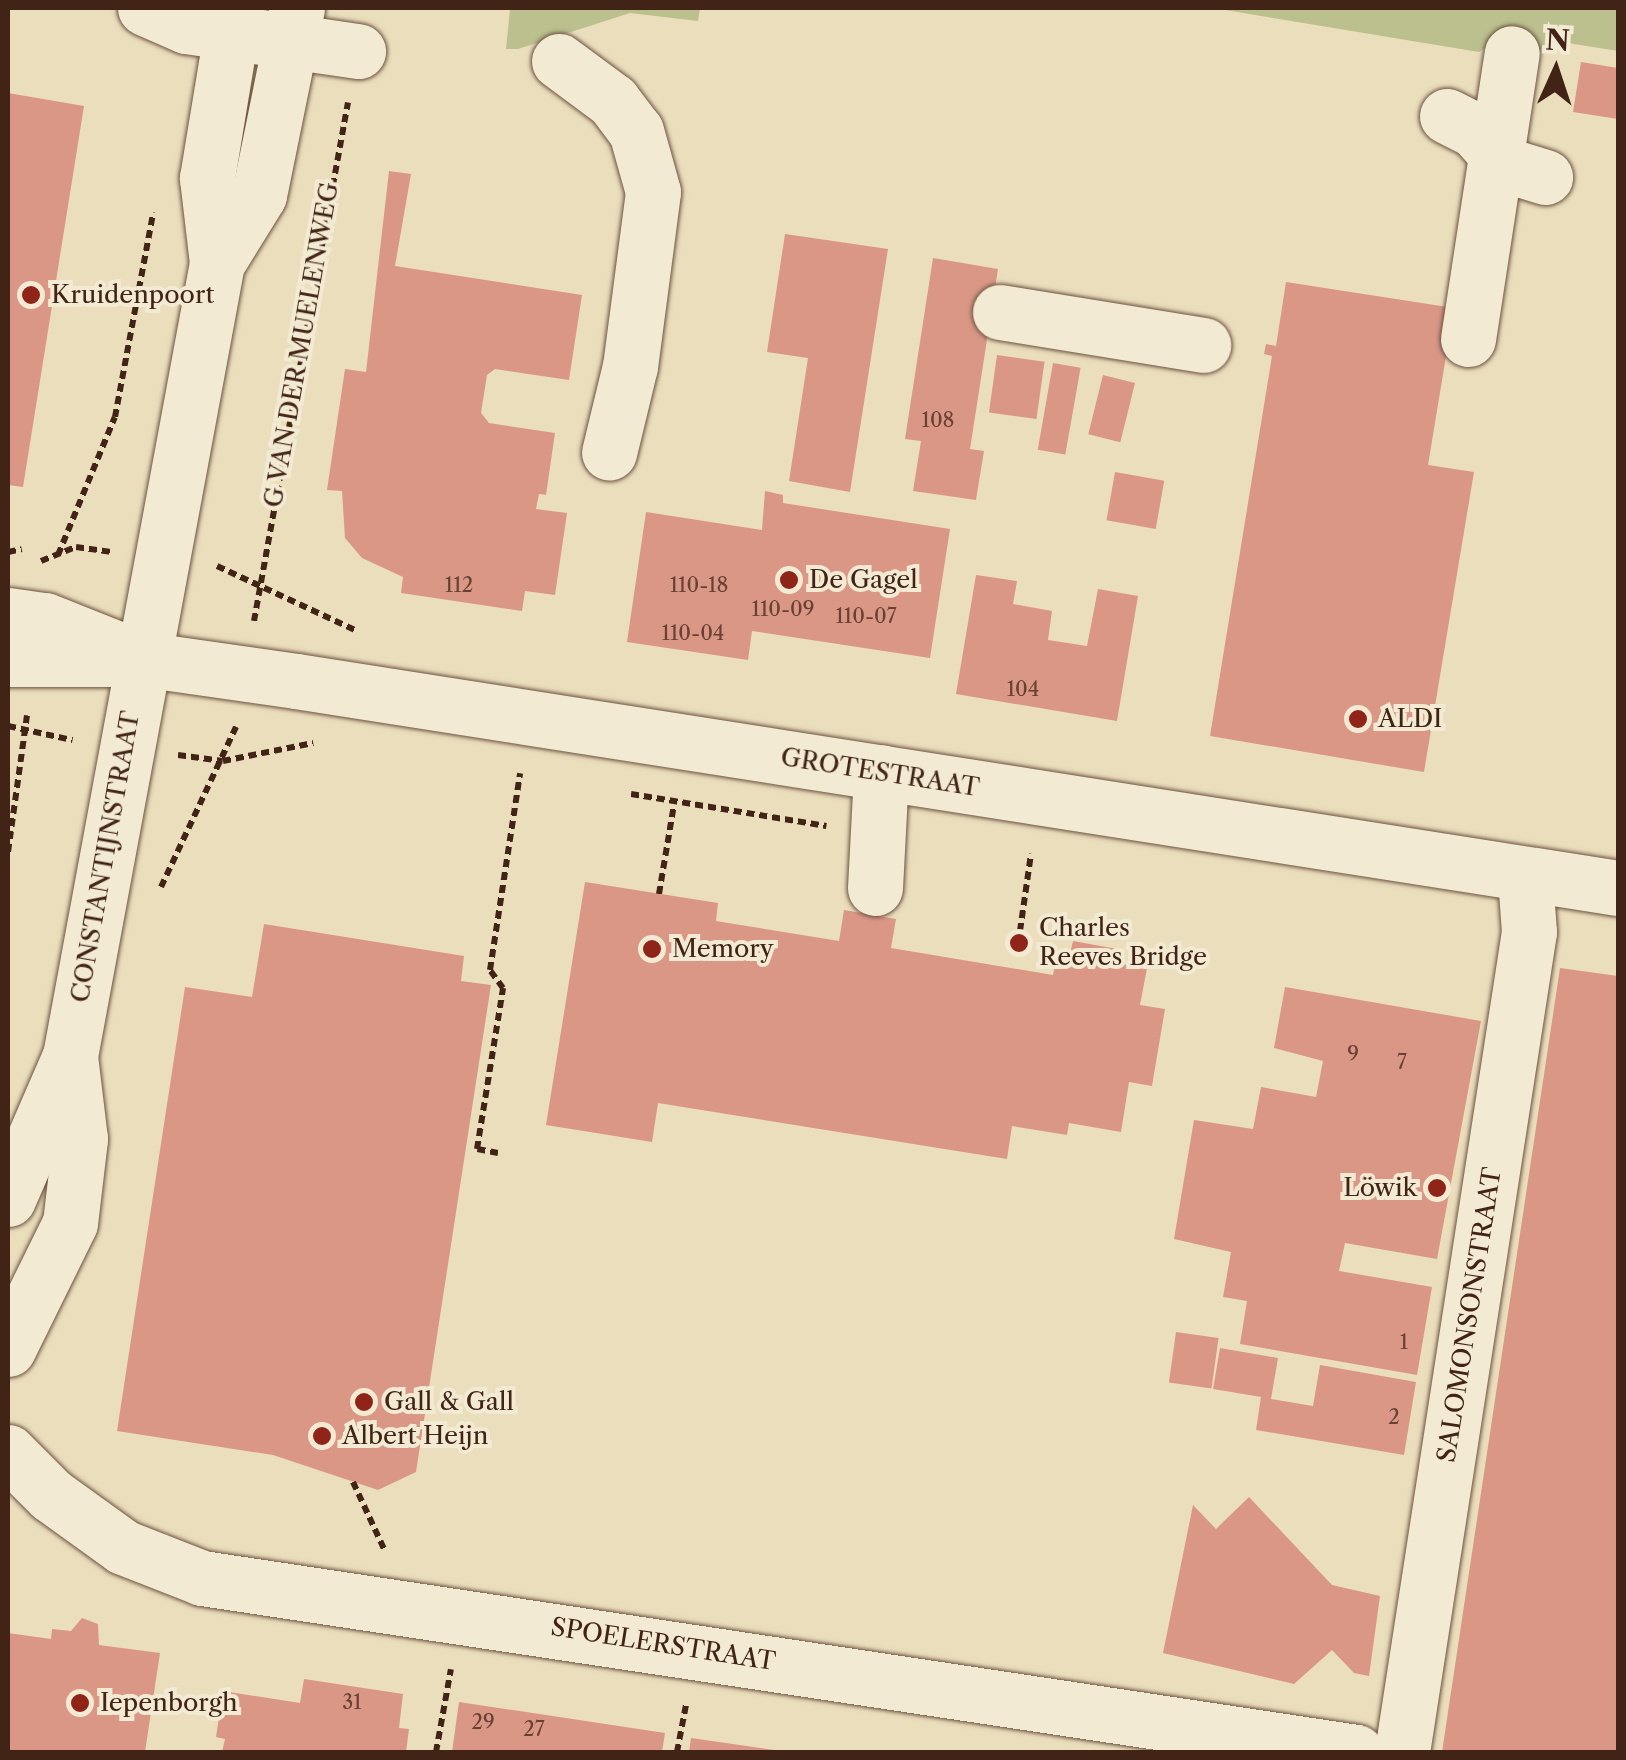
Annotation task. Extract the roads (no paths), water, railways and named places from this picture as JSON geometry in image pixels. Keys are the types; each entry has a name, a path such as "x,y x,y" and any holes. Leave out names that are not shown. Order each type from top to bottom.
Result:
{"street":[{"path":"145,8 186,26 263,25 358,51"},
{"path":"142,659 218,263 260,195 263,25"},
{"path":"1468,339 1512,53"},
{"path":"559,62 614,102 636,131 653,192 630,366 610,453"},
{"path":"1446,116 1475,130 1496,157 1545,177"},
{"path":"1000,312 1203,345"},
{"name":"GROTESTRAAT","path":"8,614 45,620 142,659"},
{"name":"GROTESTRAAT","path":"8,659 142,659 881,772 1524,877 1618,888"},
{"name":"CONSTANTIJNSTRAAT","path":"8,1200 70,1056 142,659"},
{"path":"874,888 881,772"},
{"name":"SALOMONSONSTRAAT","path":"1402,1752 1530,932 1524,877"},
{"name":"CONSTANTIJNSTRAAT","path":"8,1349 70,1223 80,1139 70,1056"},
{"name":"SPOELERSTRAAT","path":"8,1452 50,1495 123,1547 202,1578 1356,1752"}],"place":[{"name":"Kruidenpoort","path":"31,295"},
{"name":"De Gagel","path":"789,580"},
{"name":"ALDI","path":"1358,719"},
{"name":"Charles Reeves Bridge","path":"1019,943"},
{"name":"Memory","path":"652,949"},
{"name":"Löwik","path":"1437,1188"},
{"name":"Gall & Gall","path":"364,1402"},
{"name":"Albert Heijn","path":"322,1436"},
{"name":"Iepenborgh","path":"80,1703"}]}
